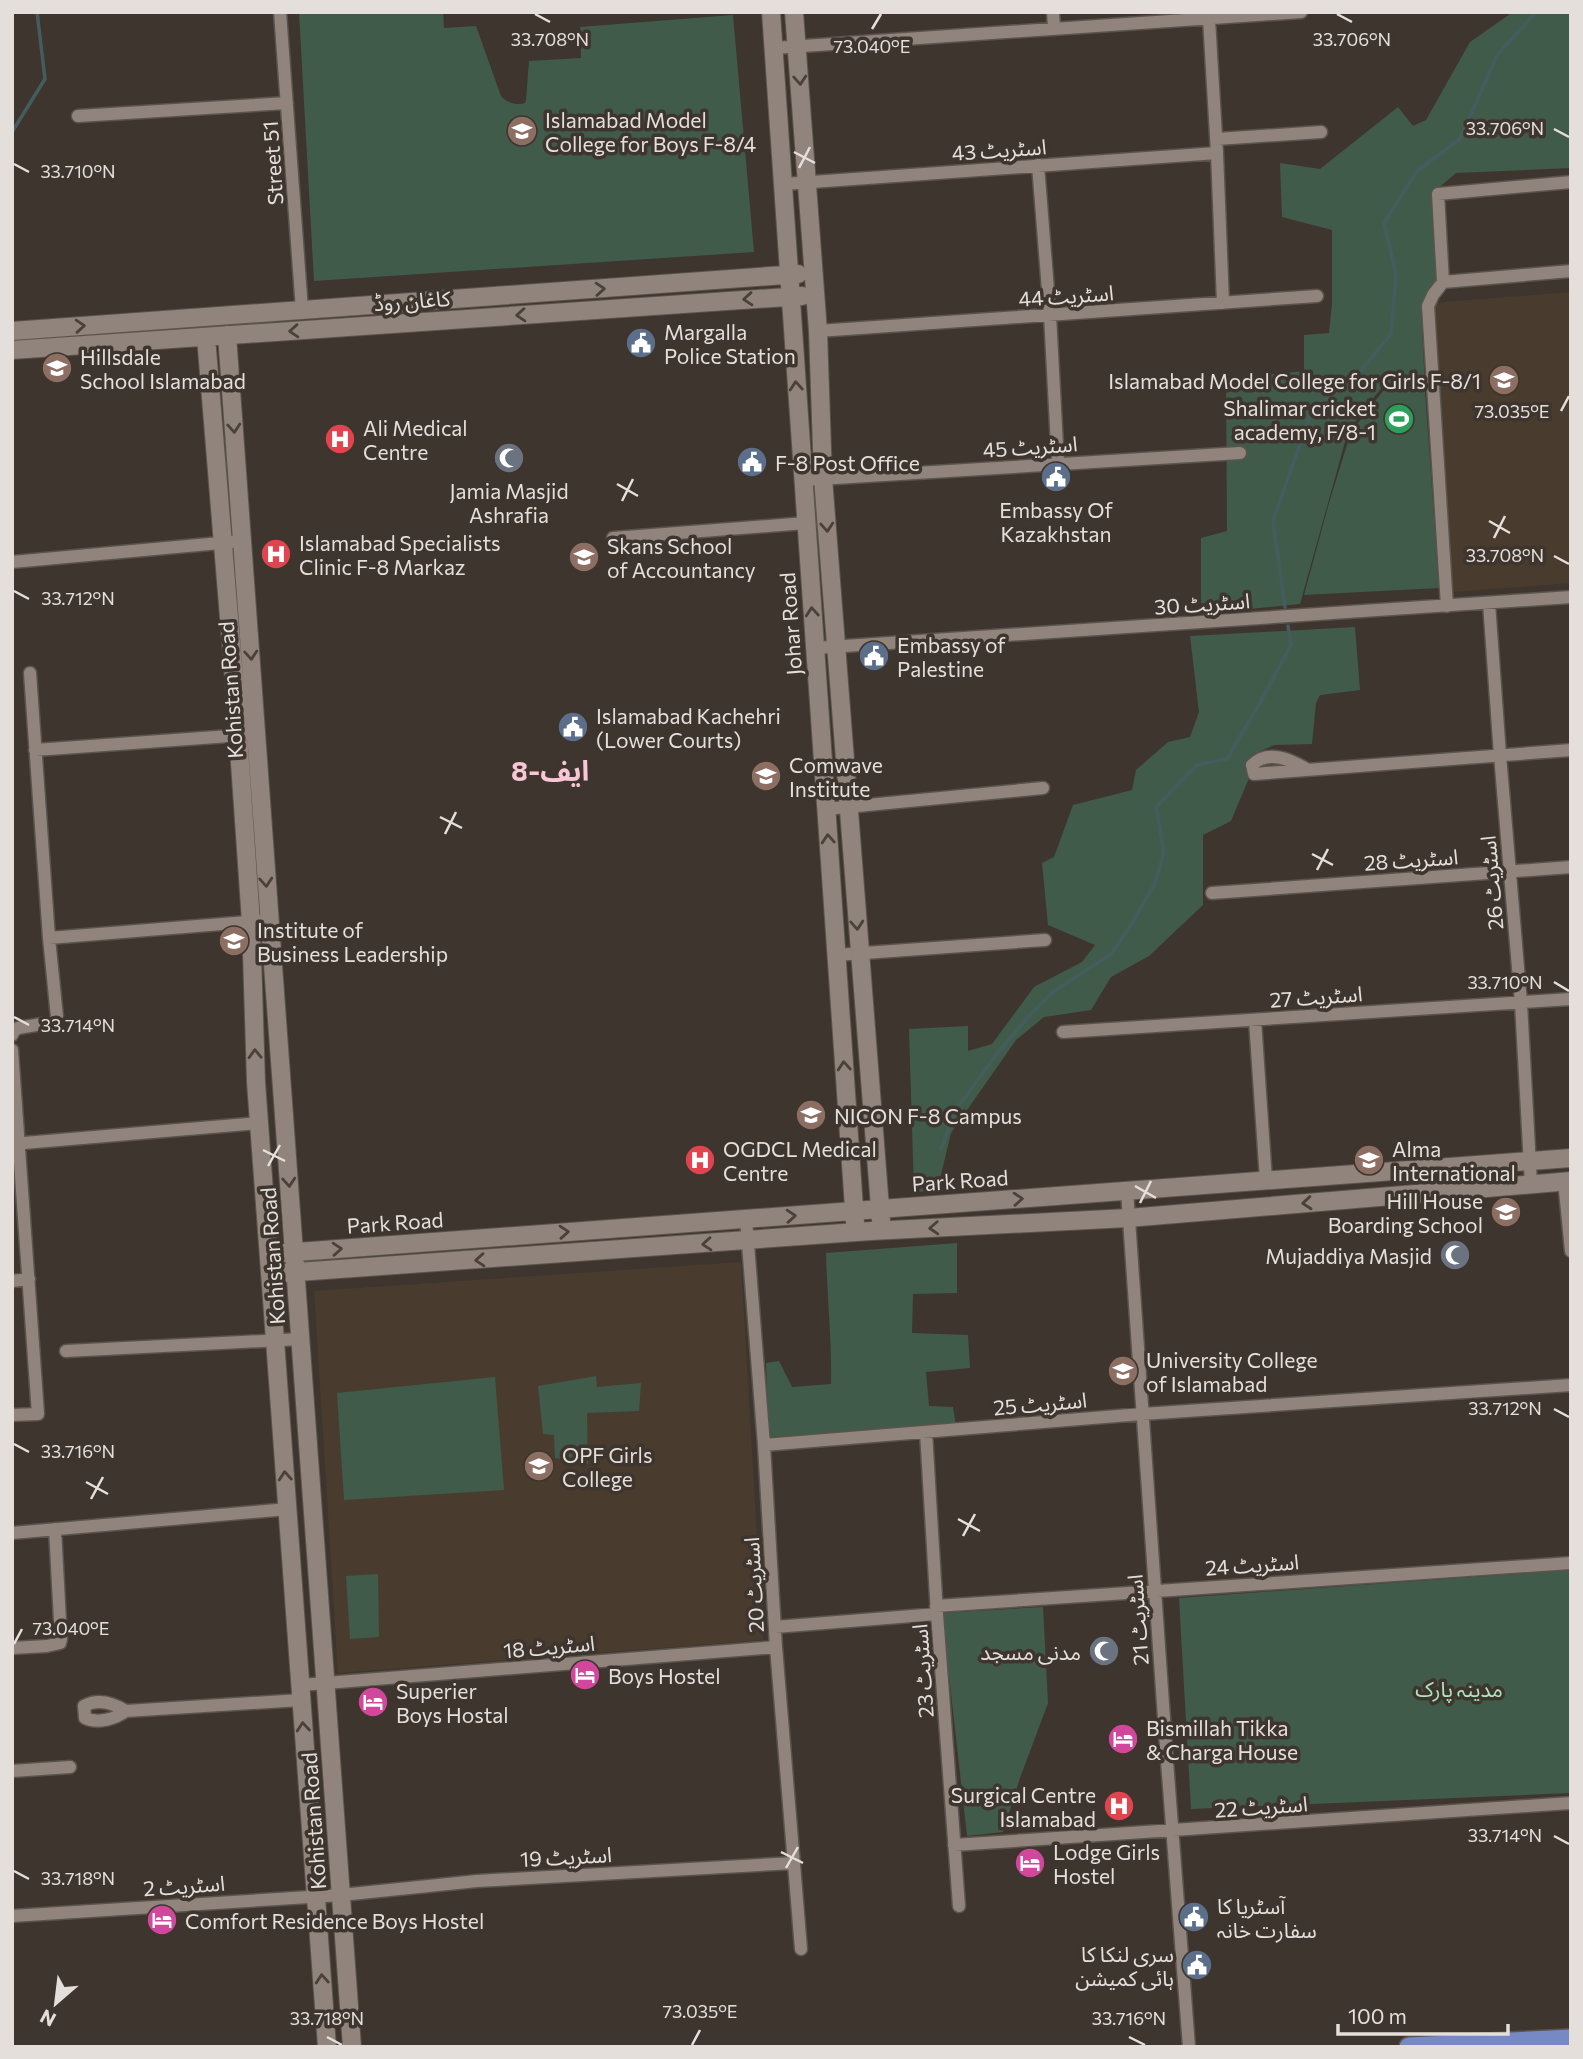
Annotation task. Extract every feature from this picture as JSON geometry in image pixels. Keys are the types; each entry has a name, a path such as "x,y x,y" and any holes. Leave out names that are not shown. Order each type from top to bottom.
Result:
{"main road":[{"path":"1409,2047 1571,2039"}],"street":[{"name":"Street 51","path":"280,12 302,310"},
{"name":"Johar Road","path":"771,12 855,1232"},
{"name":"Johar Road","path":"794,12 816,295 823,478 882,1230"},
{"path":"1053,12 1054,28"},
{"path":"774,48 1194,16 1209,19 1301,12"},
{"path":"1209,19 1217,138 1223,303"},
{"path":"78,116 287,103"},
{"path":"1217,138 1321,132"},
{"name":"اسٹریٹ 43","path":"784,184 1217,153"},
{"path":"1038,165 1058,464"},
{"path":"1447,606 1429,306 1443,282 1438,194 1571,182"},
{"path":"1443,282 1571,271"},
{"name":"کاغان روڈ","path":"12,331 813,273"},
{"path":"702,281 704,302"},
{"name":"کاغان روڈ","path":"12,350 816,295"},
{"name":"اسٹریٹ 44","path":"818,331 1317,296"},
{"path":"446,300 448,320"},
{"name":"Kohistan Road","path":"227,335 256,735 260,921 256,1082 327,2047"},
{"name":"Kohistan Road","path":"206,337 238,735 282,1080 352,2047"},
{"name":"اسٹریٹ 45","path":"803,480 1240,453"},
{"path":"613,538 806,523"},
{"path":"12,562 242,541"},
{"name":"اسٹریٹ 30","path":"815,649 1571,597"},
{"name":"اسٹریٹ 26","path":"1489,603 1521,1003 1531,1184"},
{"path":"12,1035 18,1028 54,1022 57,1017 30,673"},
{"path":"35,750 256,735"},
{"path":"1308,770 1571,750"},
{"path":"826,809 1043,788"},
{"name":"اسٹریٹ 28","path":"1212,893 1571,867"},
{"path":"49,937 260,921"},
{"path":"836,955 1045,940"},
{"name":"اسٹریٹ 27","path":"1063,1032 1571,999"},
{"path":"1255,1020 1266,1181"},
{"path":"12,1050 15,1144 29,1279 38,1414 12,1415"},
{"path":"256,1082 282,1080"},
{"path":"15,1144 285,1122"},
{"name":"Park Road","path":"269,1254 1571,1158"},
{"path":"1568,1181 1571,1251"},
{"name":"Park Road","path":"270,1275 882,1230 1128,1218 1568,1181"},
{"name":"اسٹریٹ 21","path":"1126,1191 1189,2047"},
{"name":"اسٹریٹ 20","path":"746,1219 764,1445 776,1647 801,1949"},
{"path":"12,1281 29,1279"},
{"path":"66,1350 301,1339"},
{"name":"اسٹریٹ 25","path":"764,1445 1142,1414 1571,1385"},
{"name":"اسٹریٹ 23","path":"926,1433 959,1906"},
{"path":"12,1533 288,1509"},
{"path":"12,1648 60,1643 55,1529"},
{"name":"اسٹریٹ 24","path":"775,1627 1154,1589 1571,1563"},
{"name":"اسٹریٹ 18","path":"126,1711 301,1693 326,1683 776,1647"},
{"path":"12,1771 70,1767"},
{"name":"اسٹریٹ 22","path":"954,1845 1571,1803"},
{"name":"اسٹریٹ 19","path":"316,1896 477,1881 794,1863"},
{"name":"اسٹریٹ 2","path":"12,1916 316,1896"}],"shaded area":[{"name":"Islamabad Model College for Girls F-8/1","path":"1571,292 1571,583 1452,592 1432,303"},
{"name":"OPF Girls College","path":"741,1262 763,1640 338,1673 314,1291"}],"green space":[{"name":"Islamabad Model College for Boys F-8/4","path":"299,12 443,12 444,28 476,26 501,96 509,102 519,104 525,103 526,100 529,61 581,58 580,27 733,15 754,252 314,281"},
{"path":"1513,12 1568,12 1571,15 1571,168 1456,173 1435,191 1437,279 1421,307 1425,386 1385,383 1348,431 1300,604 1201,614 1201,538 1227,531 1226,379 1304,371 1304,335 1329,333 1332,303 1332,230 1282,217 1280,163 1320,169 1398,107 1413,126 1426,120 1470,42"},
{"path":"1383,391 1425,391 1439,588 1304,595 1351,432"},
{"path":"1355,627 1360,690 1320,695 1316,703 1312,744 1274,745 1252,755 1249,778 1231,821 1203,835 1203,905 1149,956 1111,977 1091,1010 1044,1017 1016,1040 951,1133 937,1191 914,1192 909,1029 968,1026 968,1051 992,1044 1034,987 1082,962 1095,945 1048,925 1042,863 1054,857 1073,805 1132,790 1136,770 1168,742 1190,737 1199,712 1190,636"},
{"path":"957,1243 957,1293 913,1294 912,1333 968,1335 970,1368 926,1372 929,1406 953,1407 956,1426 769,1437 766,1363 779,1361 792,1387 831,1384 826,1253"},
{"path":"596,1376 597,1387 641,1383 639,1411 587,1413 588,1464 555,1458 554,1435 543,1434 538,1386"},
{"path":"495,1377 504,1490 344,1500 337,1393"},
{"name":"مدینہ پارک","path":"1571,1570 1571,1793 1191,1809 1179,1598"},
{"path":"378,1574 379,1637 350,1639 346,1576"},
{"path":"1043,1607 1048,1703 1003,1832 967,1836 942,1613"}],"waterway":[{"path":"12,132 45,79 37,12"},
{"path":"1285,607 1273,521 1312,410 1358,374 1391,334 1396,274 1384,223 1417,171 1460,139 1497,55 1536,12"},
{"path":"941,1149 955,1111 1028,1017 1054,991 1111,954 1133,922 1155,883 1164,852 1156,807 1197,765 1227,759 1291,645 1288,626"}],"place":[{"name":"Islamabad Model College for Boys F-8/4","path":"522,131"},
{"name":"Margalla Police Station","path":"641,343"},
{"name":"Hillsdale School Islamabad","path":"57,368"},
{"name":"Islamabad Model College for Girls F-8/1","path":"1504,380"},
{"name":"Shalimar cricket academy, F/8-1","path":"1399,419"},
{"name":"Ali Medical Centre","path":"340,439"},
{"name":"Jamia Masjid Ashrafia","path":"509,458"},
{"name":"F-8 Post Office","path":"752,462"},
{"name":"Embassy Of Kazakhstan","path":"1056,477"},
{"name":"Islamabad Specialists Clinic F-8 Markaz","path":"276,554"},
{"name":"Skans School of Accountancy","path":"584,557"},
{"name":"Embassy of Palestine","path":"874,656"},
{"name":"Islamabad Kachehri (Lower Courts)","path":"573,727"},
{"name":"Comwave Institute","path":"766,776"},
{"name":"Institute of Business Leadership","path":"234,941"},
{"name":"NICON F-8 Campus","path":"811,1115"},
{"name":"OGDCL Medical Centre","path":"700,1160"},
{"name":"Alma International","path":"1369,1160"},
{"name":"Hill House Boarding School","path":"1506,1212"},
{"name":"Mujaddiya Masjid","path":"1455,1255"},
{"name":"University College of Islamabad","path":"1123,1371"},
{"name":"OPF Girls College","path":"539,1466"},
{"name":"مدنی مسجد","path":"1104,1651"},
{"name":"Boys Hostel","path":"585,1675"},
{"name":"Superier Boys Hostal","path":"373,1702"},
{"name":"Bismillah Tikka & Charga House","path":"1123,1739"},
{"name":"Surgical Centre Islamabad","path":"1119,1806"},
{"name":"Lodge Girls Hostel","path":"1030,1863"},
{"name":"آسٹریا کا سفارت خانہ","path":"1194,1917"},
{"name":"Comfort Residence Boys Hostel","path":"162,1920"},
{"name":"سری لنکا کا ہائی کمیشن","path":"1197,1965"}],"district":[{"name":"ایف-8","path":"550,770"}]}
